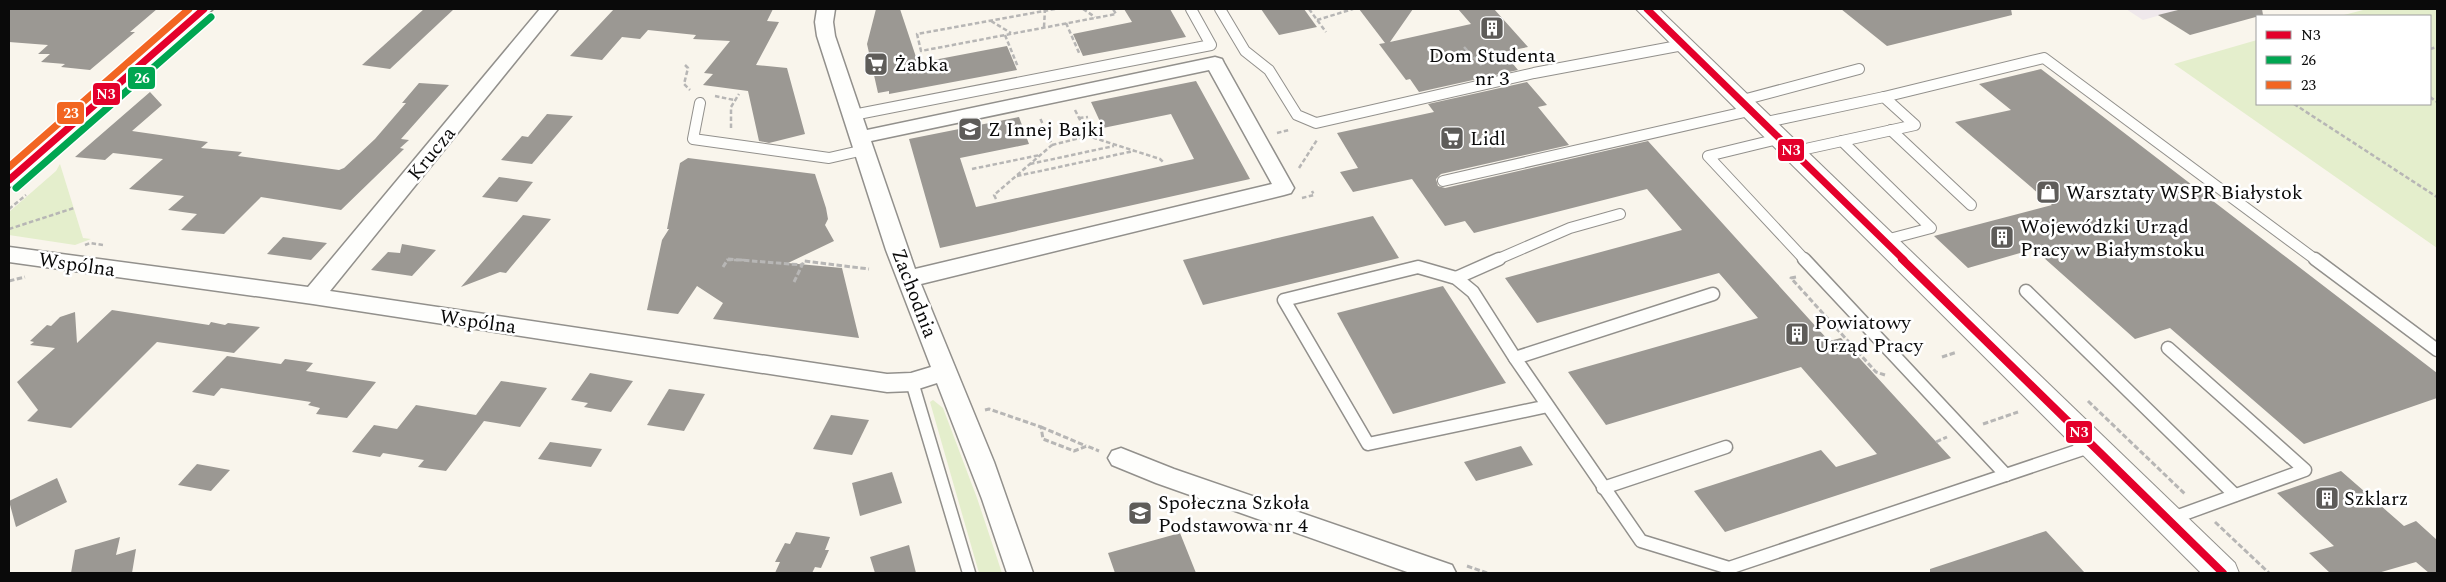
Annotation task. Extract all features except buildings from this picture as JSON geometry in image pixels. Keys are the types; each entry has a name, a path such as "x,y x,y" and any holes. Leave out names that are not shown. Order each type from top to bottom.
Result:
{"street":[{"path":"9,180 204,9"},
{"name":"Krucza","path":"313,296 549,9"},
{"name":"Zachodnia","path":"826,9 824,22 826,36 908,279 965,416 1020,573"},
{"path":"1647,9 2223,573"},
{"path":"862,143 1032,101 1215,64 1284,188 908,279"},
{"name":"Wspólna","path":"12,259 313,296 888,383 912,382 945,371"},
{"path":"1120,458 1165,476 1442,573"}],"lane":[{"path":"853,115 1211,45 1191,9"},
{"path":"1220,9 1245,51 1269,70 1297,115 1316,123 1528,75 1683,45"},
{"path":"1443,181 1764,125 2044,58 2437,350"},
{"path":"1859,69 1708,156 2006,475"},
{"path":"1764,125 1842,141 1914,125 1884,96"},
{"path":"700,103 692,139 829,158 862,143"},
{"path":"1892,130 1971,205"},
{"path":"1842,141 1931,228 1882,241"},
{"path":"1456,278 1570,228 1620,214"},
{"path":"1548,406 1368,444 1284,300 1418,267 1456,278 1473,292 1515,358 1641,541 1729,568 2092,446"},
{"path":"2026,291 2235,495"},
{"path":"1515,358 1713,294"},
{"path":"2168,348 2305,470 2168,520"},
{"path":"912,382 968,573"},
{"path":"1604,488 1726,447"}],"path":[{"path":"1055,9 917,34 921,51 1116,14 1113,9"},
{"path":"1083,9 1096,18"},
{"path":"1309,9 1326,32"},
{"path":"1317,20 1353,9"},
{"path":"1044,27 1045,10"},
{"path":"991,21 1012,34"},
{"path":"1066,23 1086,69"},
{"path":"1005,35 1020,71 1021,82"},
{"path":"739,94 730,107 730,126 733,133 748,146"},
{"path":"1067,94 1088,136"},
{"path":"1032,101 1052,145"},
{"path":"2296,105 2437,197"},
{"path":"1079,118 1088,117"},
{"path":"1299,168 1322,133"},
{"path":"996,199 994,196 1052,145 1088,136 1160,159 1164,163"},
{"path":"1029,164 1115,146"},
{"path":"1016,176 1134,152"},
{"path":"972,169 1041,154"},
{"path":"1305,198 1314,195 1312,191"},
{"path":"9,229 74,208"},
{"path":"723,267 728,259 802,264"},
{"path":"794,282 804,261 869,269"},
{"path":"1815,271 1791,278 1864,361 1876,372"},
{"path":"1942,357 1957,352"},
{"path":"983,410 989,409 1041,427 1120,458"},
{"path":"1964,430 2018,412"},
{"path":"1041,427 1043,439 1074,451 1087,446"}],"shaded area":[{"path":"2126,9 2182,9 2143,20"}],"green space":[{"path":"2367,9 2437,9 2437,248 2174,64 2256,40 2256,105 2431,105 2431,15 2344,15"},
{"path":"60,164 83,238 91,239 75,245 9,235 9,212 56,171"},
{"path":"933,400 943,408 977,498 1002,573 979,573 930,402"}],"transit line":[{"name":"23","path":"9,167 189,9"},
{"name":"N3","path":"9,180 204,9"},
{"name":"N3","path":"1647,9 2223,573"},
{"name":"26","path":"16,188 211,17"}],"place":[{"name":"Dom Studenta nr 3","path":"1492,28"},
{"name":"Żabka","path":"876,64"},
{"name":"Z Innej Bajki","path":"970,129"},
{"name":"Lidl","path":"1452,138"},
{"name":"Warsztaty WSPR Białystok","path":"2048,192"},
{"name":"Wojewódzki Urząd Pracy w Białymstoku","path":"2002,237"},
{"name":"Powiatowy Urząd Pracy","path":"1797,334"},
{"name":"Szklarz","path":"2327,498"},
{"name":"Społeczna Szkoła Podstawowa nr 4","path":"1140,513"}]}
